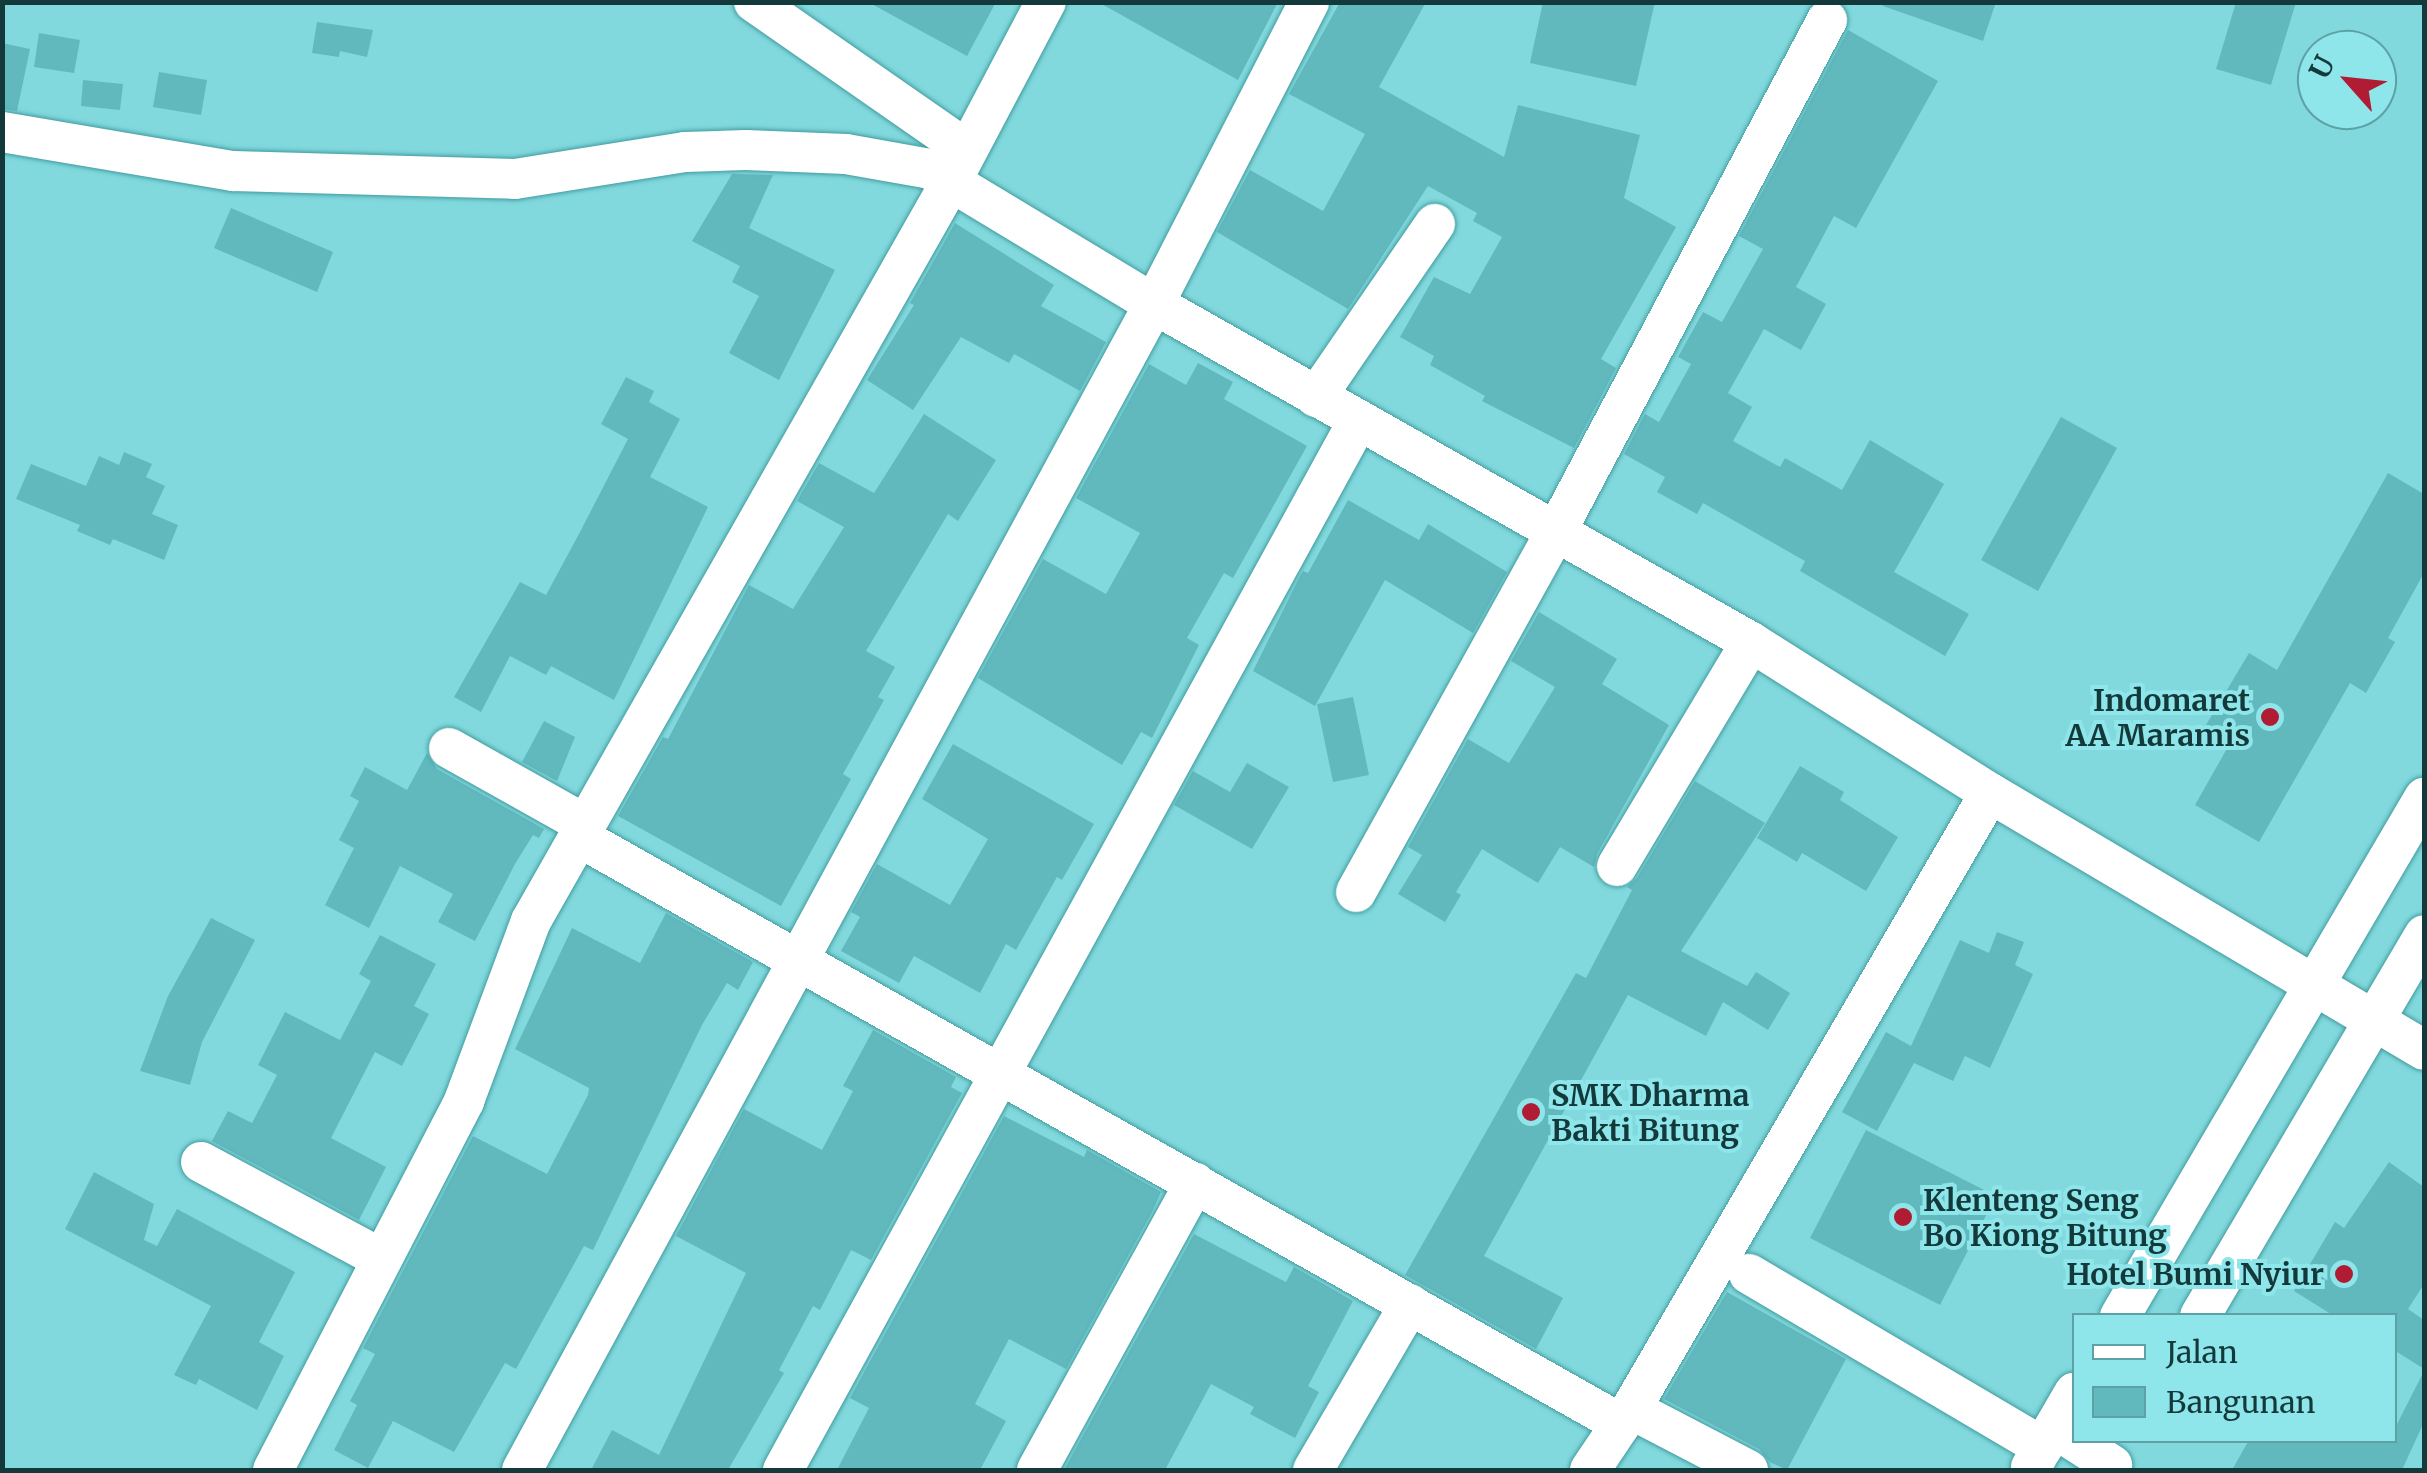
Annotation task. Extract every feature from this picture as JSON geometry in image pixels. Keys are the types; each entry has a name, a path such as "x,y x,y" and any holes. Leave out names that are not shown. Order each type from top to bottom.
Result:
{"street":[{"path":"273,1470 464,1101 531,921 960,165 1046,2"},
{"path":"522,1470 1154,304 1309,2"},
{"path":"774,9 960,165 1154,304 1750,642 1990,793 2424,1050"},
{"path":"1356,892 1558,530 1827,20"},
{"path":"2,132 233,171 516,179 684,152 746,150 846,154 930,169 960,165"},
{"path":"1316,397 1435,224"},
{"path":"783,1470 996,1075 1358,421"},
{"path":"1617,866 1750,642"},
{"path":"448,748 996,1075 1410,1304 1626,1416 1748,1470"},
{"path":"1590,1470 1626,1416 1990,793"},
{"path":"2122,1313 2424,798"},
{"path":"2202,1313 2424,936"},
{"path":"201,1162 382,1259"},
{"path":"1038,1470 1196,1183"},
{"path":"1748,1274 2042,1449 2115,1459"},
{"path":"1313,1470 1410,1304"},
{"path":"2042,1449 2072,1396"}],"building":[{"path":"868,2 996,2 967,56"},
{"path":"1098,2 1278,2 1238,80"},
{"path":"1340,2 1426,2 1379,87 1504,157 1518,105 1640,135 1624,198 1676,227 1601,359 1616,368 1574,448 1482,401 1485,396 1430,365 1434,356 1400,337 1434,277 1470,294 1502,237 1473,221 1477,213 1428,186 1348,309 1217,232 1250,170 1323,211 1365,134 1289,94"},
{"path":"1543,2 1655,2 1636,86 1530,63"},
{"path":"1883,2 1996,2 1983,41 1883,6"},
{"path":"2236,2 2296,2 2271,85 2216,69"},
{"path":"317,22 373,30 367,57 340,51 339,57 312,53"},
{"path":"1848,30 1938,81 1856,228 1834,216 1796,287 1826,304 1801,350 1764,329 1728,393 1752,407 1733,441 1780,467 1785,458 1842,490 1870,440 1944,484 1894,572 1969,614 1945,656 1800,571 1805,561 1703,503 1697,514 1657,492 1665,477 1624,454 1645,414 1659,422 1691,364 1678,357 1703,312 1722,322 1763,249 1739,236"},
{"path":"39,33 80,40 74,73 34,67"},
{"path":"2,43 30,49 17,111 2,109"},
{"path":"159,72 207,80 201,115 153,107"},
{"path":"83,80 123,84 120,110 81,106"},
{"path":"732,174 773,175 749,228 835,270 779,380 729,353 759,296 732,282 740,266 692,241"},
{"path":"231,208 333,252 317,292 214,248"},
{"path":"955,223 1054,285 1041,306 1106,342 1080,391 1014,354 1009,363 961,337 913,410 867,380 914,305 910,303"},
{"path":"1198,363 1233,382 1224,399 1307,446 1233,578 1224,573 1187,638 1199,645 1152,738 1141,732 1122,765 978,678 1043,559 1106,594 1140,533 1076,498 1149,364 1186,385"},
{"path":"626,377 654,391 649,402 680,419 650,477 708,507 614,700 551,666 546,675 510,656 481,712 454,697 520,582 546,595 580,532 628,439 601,424"},
{"path":"924,414 996,460 958,521 948,514 866,651 895,667 878,697 884,700 843,774 851,779 781,906 618,816 663,737 668,739 749,585 793,609 844,527 797,501 819,463 874,493"},
{"path":"2061,417 2117,448 2038,591 1981,560"},
{"path":"124,452 152,464 146,477 165,486 152,514 178,525 164,560 113,539 110,545 77,531 80,525 16,499 31,464 86,486 99,456 119,465"},
{"path":"2388,473 2424,494 2424,573 2388,638 2395,642 2366,693 2350,683 2259,842 2195,805 2229,745 2203,730 2249,653 2277,670"},
{"path":"1348,500 1419,540 1428,524 1507,572 1473,633 1385,580 1315,706 1253,671 1299,578 1303,571 1308,573"},
{"path":"1539,612 1617,659 1602,684 1669,725 1597,854 1594,867 1560,847 1538,883 1482,849 1456,892 1461,895 1445,922 1398,894 1422,855 1408,847 1468,739 1509,763 1555,687 1511,661"},
{"path":"1353,697 1369,775 1333,782 1317,704"},
{"path":"544,721 575,737 557,781 522,762"},
{"path":"953,744 1094,824 1062,880 1057,877 1016,950 1006,944 980,993 914,956 899,983 841,951 860,917 851,912 877,864 950,905 988,839 922,799"},
{"path":"427,753 437,769 544,829 539,838 533,835 515,864 475,941 438,922 453,894 400,866 369,928 325,905 354,848 339,840 359,801 350,796 365,767 407,790"},
{"path":"1247,763 1289,787 1252,849 1174,805 1193,771 1230,792"},
{"path":"1800,766 1844,792 1840,800 1898,837 1866,891 1802,853 1797,862 1757,838"},
{"path":"1695,781 1765,823 1681,951 1747,986 1756,972 1790,993 1768,1030 1723,1002 1706,1036 1628,995 1484,1256 1563,1298 1536,1349 1405,1275 1576,973 1586,978 1632,890 1627,887 1637,878"},
{"path":"666,913 753,962 738,990 727,983 702,1025 593,1250 584,1246 516,1369 505,1363 454,1452 393,1421 368,1468 334,1450 357,1405 350,1401 375,1354 363,1348 473,1136 547,1174 588,1095 589,1088 515,1049 572,928 640,963"},
{"path":"211,918 255,940 202,1042 190,1085 140,1071 168,996"},
{"path":"1997,932 2024,942 2015,965 2033,974 1990,1068 1965,1056 1953,1081 1914,1063 1877,1131 1842,1112 1886,1032 1911,1046 1960,940 1989,953"},
{"path":"380,935 436,964 414,1006 429,1014 402,1066 375,1052 331,1138 386,1167 359,1220 212,1141 228,1111 252,1123 277,1075 258,1065 285,1012 340,1040 371,981 359,974"},
{"path":"873,1030 956,1077 951,1087 962,1093 871,1260 851,1250 820,1310 813,1306 779,1370 784,1373 728,1470 591,1470 612,1430 659,1455 746,1273 676,1236 744,1109 822,1150 853,1091 843,1086"},
{"path":"1004,1116 1084,1157 1087,1150 1161,1192 1152,1212 1066,1369 1009,1339 975,1404 1006,1421 980,1470 837,1470 869,1408 850,1398"},
{"name":"Klenteng Seng Bo Kiong Bitung","path":"1866,1130 1996,1196 1940,1305 1810,1238"},
{"path":"2389,1162 2424,1187 2424,1284 2408,1309 2424,1320 2424,1369 2397,1352 2397,1313 2329,1313 2294,1291 2335,1222 2344,1228"},
{"path":"94,1172 154,1204 144,1240 157,1246 177,1209 295,1272 259,1342 284,1356 257,1410 199,1379 196,1385 174,1375 211,1306 65,1229"},
{"path":"1194,1234 1286,1282 1294,1267 1353,1301 1308,1386 1319,1392 1295,1438 1250,1414 1254,1407 1211,1384 1165,1470 1064,1470"},
{"path":"1727,1292 1846,1359 1787,1470 1770,1462 1759,1449 1664,1399"},
{"path":"2424,1371 2424,1422 2402,1470 2232,1470 2247,1443 2397,1443 2397,1424"}],"place":[{"name":"Indomaret AA Maramis","path":"2270,717"},
{"name":"SMK Dharma Bakti Bitung","path":"1531,1112"},
{"name":"Klenteng Seng Bo Kiong Bitung","path":"1903,1217"},
{"name":"Hotel Bumi Nyiur","path":"2344,1274"}]}
